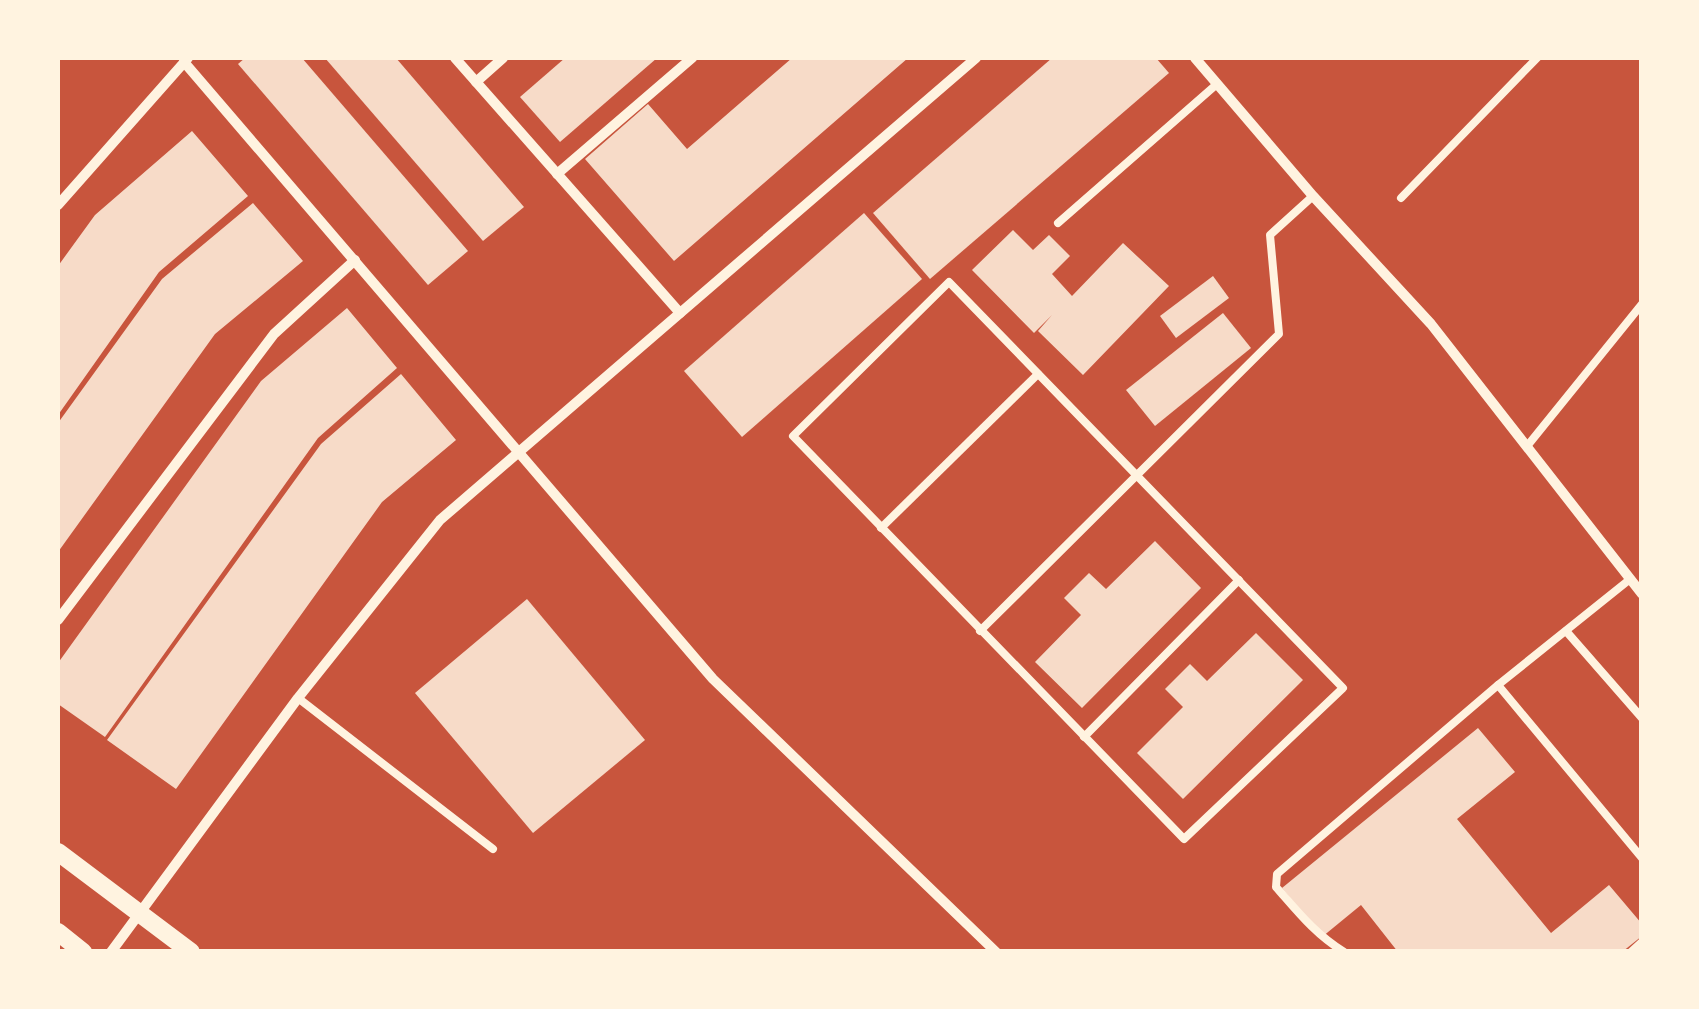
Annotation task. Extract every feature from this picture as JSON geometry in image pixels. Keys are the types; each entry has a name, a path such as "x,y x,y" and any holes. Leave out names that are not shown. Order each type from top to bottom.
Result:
{"street":[{"path":"455,58 680,313"},
{"path":"476,82 504,58"},
{"path":"558,174 692,58"},
{"path":"112,952 298,698 440,520 976,58"},
{"path":"1194,58 1430,324 1642,594"},
{"path":"58,205 186,60 713,680 996,952"},
{"path":"58,620 274,334 354,260"},
{"path":"58,852 191,952"},
{"path":"58,932 83,952"}],"lane":[{"path":"1401,198 1537,58"},
{"path":"1058,224 1218,84"},
{"path":"980,631 1279,334 1270,235 1313,196"},
{"path":"950,282 1038,374 1343,688 1184,839 793,436 950,282"},
{"path":"1528,444 1642,304"},
{"path":"881,528 1038,374"},
{"path":"1084,737 1239,580"},
{"path":"1344,952 1306,924 1276,887 1277,874 1498,685 1629,580"},
{"path":"1566,630 1642,718"},
{"path":"1498,685 1642,858"},
{"path":"298,698 493,850"},
{"path":"1631,952 1642,942"}],"building":[{"path":"245,58 302,58 468,251 428,285 238,64"},
{"path":"325,58 396,58 524,207 483,241"},
{"path":"565,58 657,58 560,142 520,97"},
{"path":"792,58 908,58 674,261 585,159 648,104 687,149"},
{"path":"1052,58 1156,58 1169,73 930,279 873,213"},
{"path":"192,131 248,196 159,272 58,415 58,266 95,215"},
{"path":"253,203 303,261 215,334 58,552 58,423 162,279"},
{"path":"864,213 922,279 742,437 684,371"},
{"path":"1013,230 1033,250 1049,235 1070,256 1052,274 1072,296 1123,243 1169,286 1083,375 1038,331 1052,315 1034,333 972,270"},
{"path":"1213,276 1229,298 1176,338 1160,316"},
{"path":"347,308 397,368 318,438 105,737 58,704 58,663 261,381"},
{"path":"1223,313 1251,348 1155,426 1126,390"},
{"path":"401,374 456,440 382,502 176,789 107,740 321,444"},
{"path":"1155,541 1201,588 1082,708 1035,662 1081,615 1064,598 1089,573 1106,589"},
{"path":"527,599 645,740 533,833 415,693"},
{"path":"1256,633 1303,680 1183,799 1137,753 1183,707 1165,689 1190,664 1207,681"},
{"path":"1478,728 1515,772 1457,819 1551,933 1609,885 1642,924 1642,936 1622,952 1398,952 1361,905 1322,937 1282,888"}]}
